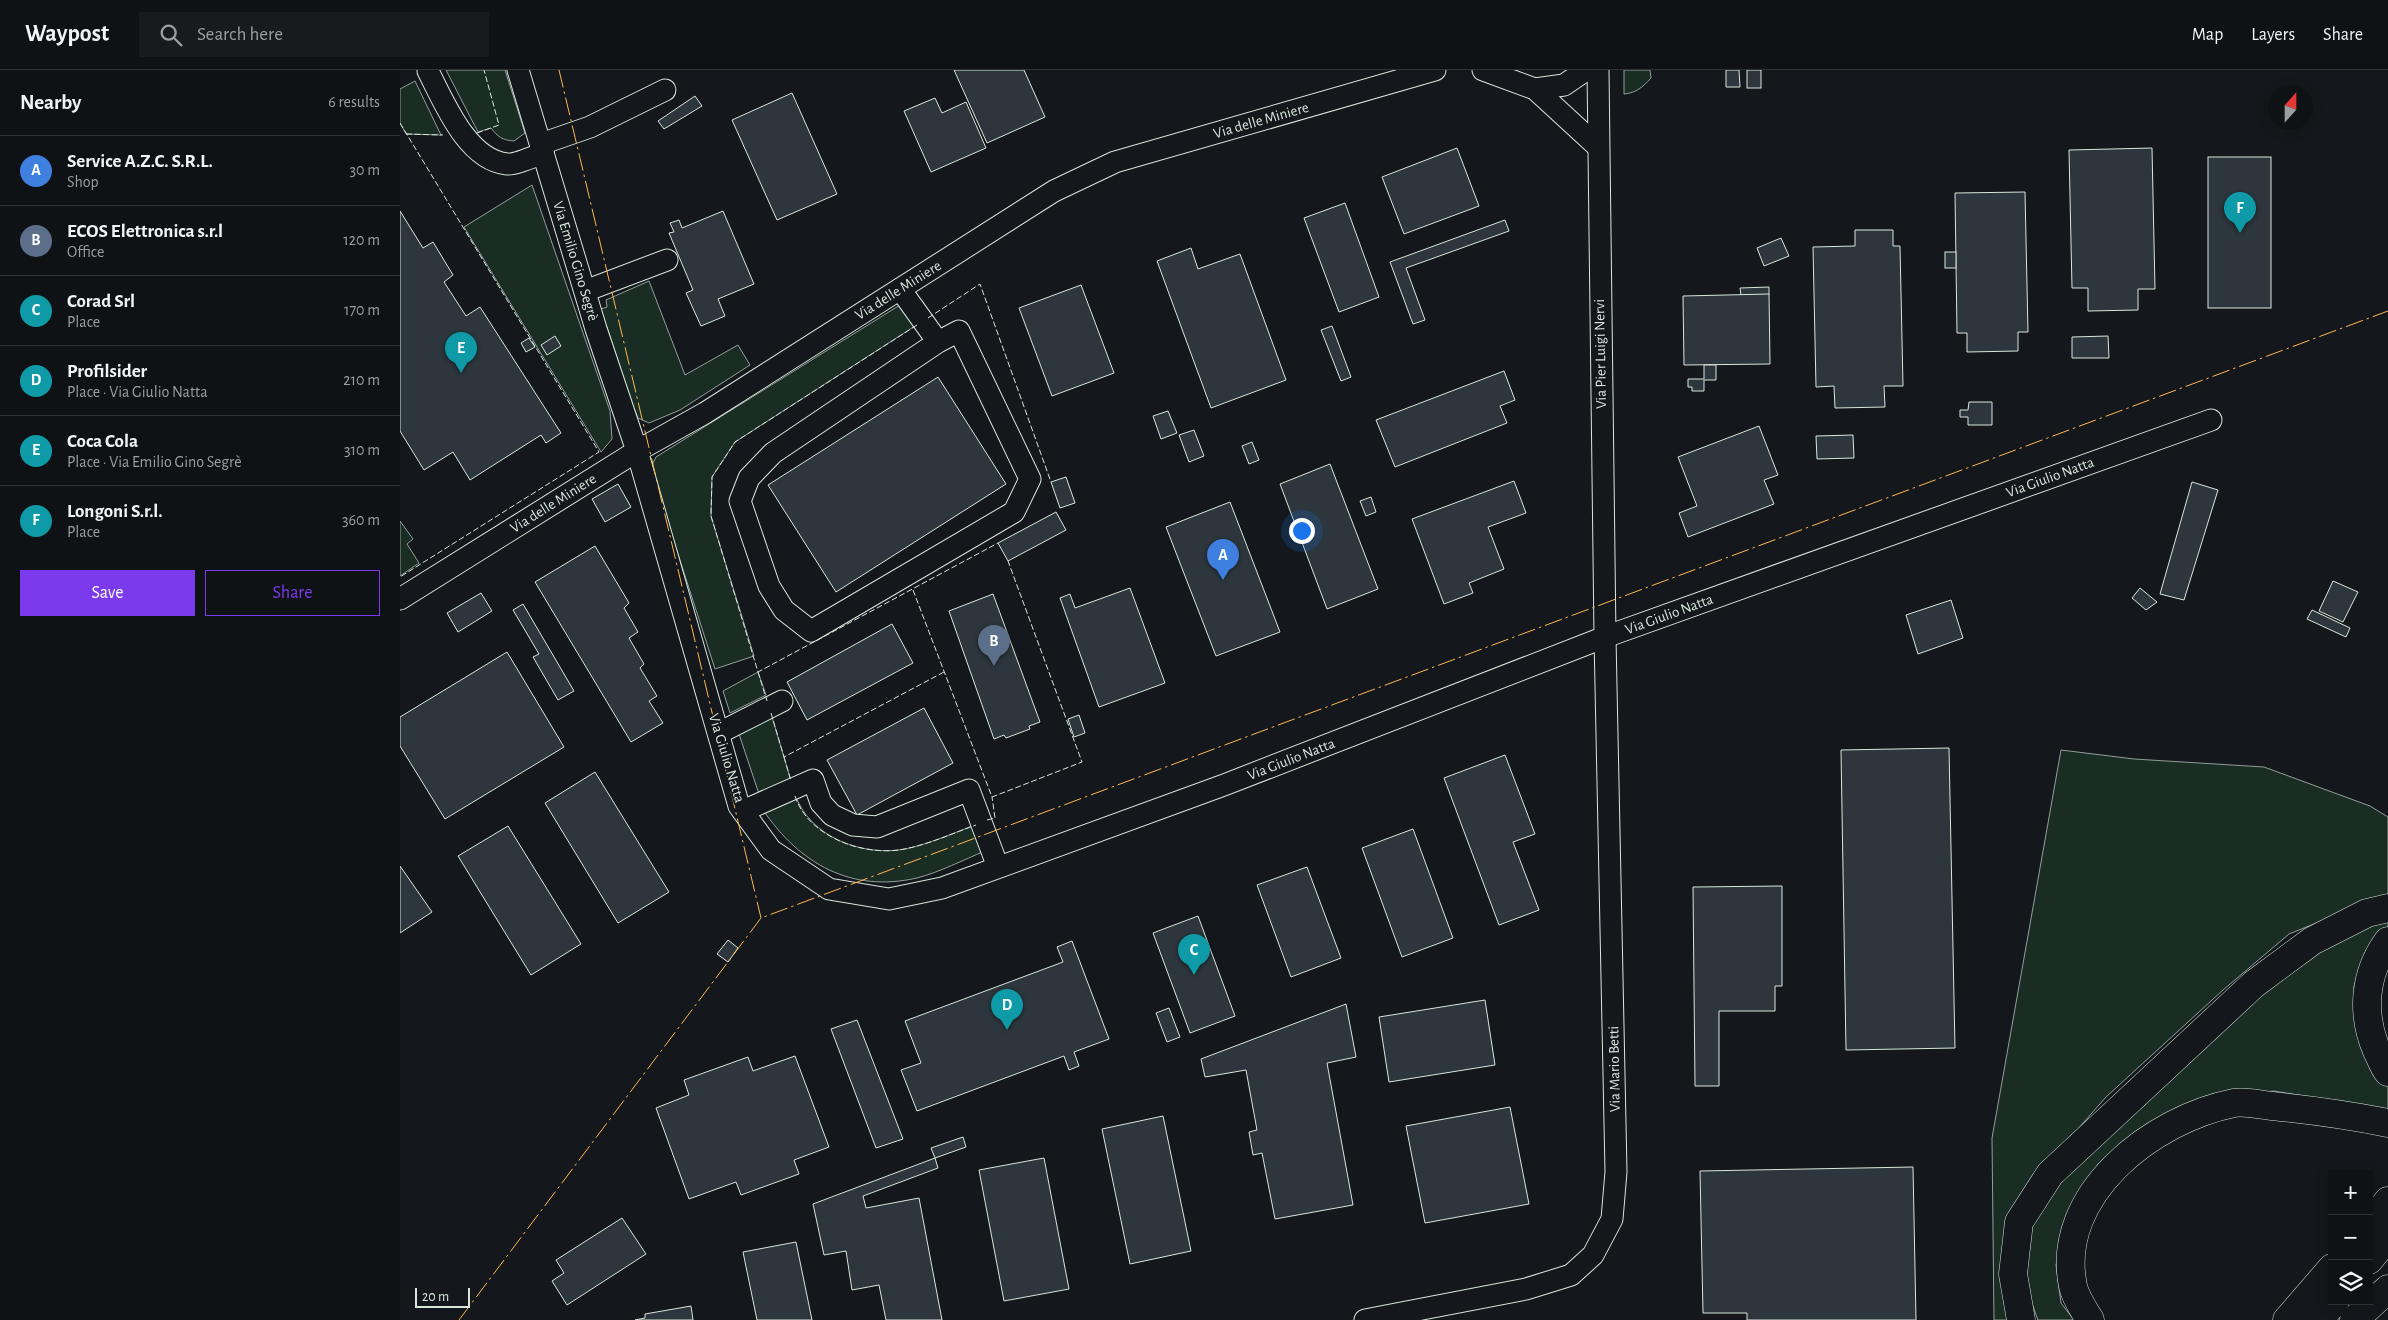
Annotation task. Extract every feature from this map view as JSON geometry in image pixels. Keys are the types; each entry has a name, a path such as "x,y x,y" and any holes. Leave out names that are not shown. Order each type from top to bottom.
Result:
{"highway":[{"path":"2021,1320 2013,1274 2019,1222 2050,1174 2254,984 2312,941 2367,913 2388,908"},
{"path":"2388,941 2372,968 2366,999 2370,1034 2388,1072"},
{"path":"2090,1320 2073,1288 2071,1261 2073,1234 2091,1195 2118,1162 2168,1128 2199,1115 2236,1103 2338,1113 2388,1123"},
{"path":"2373,1219 2388,1202"},
{"path":"2373,1255 2388,1237"},
{"path":"2287,1320 2328,1273"},
{"path":"2367,1316 2388,1289"},
{"path":"2319,1320 2332,1305"}],"street":[{"name":"Via Emilio Gino Segrè","path":"518,70 585,290 637,451"},
{"name":"Via delle Miniere","path":"400,599 637,451 705,413 1054,191 1115,162 1435,70"},
{"path":"1483,70 1535,89 1597,146"},
{"path":"1535,89 1564,85 1586,70"},
{"name":"Via Pier Luigi Nervi","path":"1598,70 1597,146 1605,637"},
{"path":"428,71 460,132 485,156 508,165 665,90"},
{"path":"585,290 667,260"},
{"path":"900,289 938,342"},
{"path":"959,331 1030,479 1024,494 1014,512 811,631 784,610 769,586 740,501 749,478 773,453 938,342 959,331"},
{"name":"Via Giulio Natta","path":"637,451 739,806 771,850 829,888 889,899 942,888 998,868 1224,785 1605,637 2211,420"},
{"name":"Via Mario Betti","path":"1365,1320 1526,1289 1571,1275 1593,1255 1612,1219 1616,1172 1605,637"},
{"path":"718,733 782,701"},
{"path":"743,810 812,780 820,803 832,815 853,825 876,827 969,790 998,868"}],"green space":[{"path":"446,70 505,70 525,133 514,141 501,138 491,128 478,132"},
{"path":"1624,70 1650,70 1651,78 1639,89 1624,94"},
{"path":"415,81 441,135 406,134 400,123 400,89"},
{"path":"532,185 610,411 612,439 601,452 464,227"},
{"path":"649,281 685,375 738,345 750,365 680,410 649,423 638,418 601,309 607,307 606,300"},
{"path":"900,305 918,324 735,442 712,477 711,516 754,656 715,669 652,473 652,465 656,457"},
{"path":"400,521 413,539 407,544 419,563 400,576"},
{"path":"758,672 766,695 730,713 723,691"},
{"path":"772,717 792,784 759,794 739,734"},
{"path":"2061,750 2134,759 2264,767 2370,806 2388,817 2388,894 2289,934 2223,990 2106,1097 2020,1195 2003,1249 2012,1320 1994,1320 1992,1138"},
{"path":"795,794 802,809 812,822 839,841 855,846 872,850 889,851 905,849 977,824 985,851 917,878 893,882 870,881 849,877 829,870 793,846 763,810"},
{"path":"2388,916 2388,926 2366,950 2354,986 2356,1025 2388,1086 2388,1110 2274,1091 2201,1099 2132,1134 2098,1164 2068,1215 2056,1265 2061,1303 2074,1320 2038,1320 2025,1285 2025,1252 2036,1214 2061,1174 2266,986 2331,939"}],"building":[{"path":"954,70 1024,70 1045,117 987,143"},
{"path":"1726,70 1739,70 1740,87 1726,87"},
{"path":"1747,70 1761,70 1761,88 1747,88"},
{"path":"792,93 837,194 777,220 732,120"},
{"path":"695,96 702,106 664,129 658,121"},
{"path":"935,98 942,113 966,102 986,148 931,172 904,111"},
{"path":"1457,148 1479,206 1404,234 1382,177"},
{"path":"2152,148 2155,289 2138,289 2138,310 2088,311 2088,288 2072,288 2069,150"},
{"path":"2208,157 2271,157 2271,308 2208,308"},
{"path":"2025,192 2028,332 2018,332 2018,351 1967,352 1967,333 1957,333 1955,193"},
{"path":"1345,203 1379,297 1339,312 1304,218"},
{"path":"400,211 423,248 433,242 453,275 444,282 466,316 480,307 561,433 546,443 541,435 470,480 453,452 424,470 400,431"},
{"path":"723,211 754,284 718,299 725,316 701,326 686,293 693,290 669,233 674,232 670,223 679,220 682,228"},
{"path":"1505,220 1509,231 1406,268 1425,320 1413,324 1390,262"},
{"path":"1855,230 1893,230 1893,246 1900,246 1903,386 1884,386 1885,407 1835,408 1834,386 1816,387 1813,247 1855,246"},
{"path":"1781,238 1789,256 1764,266 1757,248"},
{"path":"1191,248 1198,269 1240,254 1286,380 1211,408 1157,261"},
{"path":"1945,252 1956,252 1956,268 1945,268"},
{"path":"1081,285 1114,373 1052,396 1019,308"},
{"path":"1769,287 1769,295 1741,295 1740,288"},
{"path":"1769,294 1770,364 1684,365 1683,296"},
{"path":"1332,326 1351,377 1341,381 1321,330"},
{"path":"555,336 561,346 547,355 541,345"},
{"path":"2108,336 2109,358 2072,358 2072,337"},
{"path":"529,338 535,347 526,352 521,343"},
{"path":"1704,365 1716,365 1716,380 1704,380 1704,391 1692,391 1692,387 1688,387 1688,379 1704,379"},
{"path":"1504,371 1515,400 1500,406 1507,423 1395,467 1376,420"},
{"path":"938,377 1006,484 836,592 768,485"},
{"path":"1969,402 1992,402 1992,425 1968,425 1968,417 1960,417 1960,410 1968,410"},
{"path":"1168,411 1177,433 1161,439 1153,416"},
{"path":"1759,426 1778,475 1764,480 1774,504 1688,537 1679,513 1697,506 1678,457"},
{"path":"1194,430 1204,456 1189,462 1179,435"},
{"path":"1853,435 1854,458 1817,459 1816,436"},
{"path":"1252,442 1259,460 1249,464 1242,446"},
{"path":"1330,464 1378,589 1327,609 1280,484"},
{"path":"1066,477 1075,503 1060,508 1051,482"},
{"path":"1514,481 1526,513 1488,527 1504,569 1469,583 1473,593 1444,604 1412,519"},
{"path":"2192,482 2218,490 2184,600 2160,594"},
{"path":"618,484 631,507 605,522 592,499"},
{"path":"1371,497 1376,512 1366,516 1360,501"},
{"path":"1230,502 1280,632 1216,656 1166,527"},
{"path":"1056,512 1066,530 1008,561 998,543"},
{"path":"595,546 629,603 624,608 638,632 629,638 644,664 640,668 657,696 649,701 663,723 631,742 535,582"},
{"path":"2333,581 2358,592 2343,622 2319,611"},
{"path":"1130,588 1165,683 1099,707 1060,598 1070,594 1075,608"},
{"path":"2140,588 2157,602 2146,610 2132,598"},
{"path":"481,593 492,611 458,632 447,613"},
{"path":"993,594 1040,722 1029,726 1030,729 1006,738 1004,735 994,739 949,611"},
{"path":"1951,600 1963,638 1918,654 1906,615"},
{"path":"523,604 574,691 558,700 533,657 539,654 513,610"},
{"path":"2312,610 2350,628 2346,637 2307,619"},
{"path":"892,624 913,663 807,720 787,682"},
{"path":"507,652 564,747 445,819 400,746 400,717"},
{"path":"924,708 953,763 857,815 827,760"},
{"path":"1079,715 1085,733 1074,737 1068,719"},
{"path":"1949,748 1955,1048 1846,1050 1841,750"},
{"path":"1505,755 1535,834 1513,842 1539,910 1499,925 1444,778"},
{"path":"595,772 669,892 618,923 545,803"},
{"path":"508,826 581,944 531,975 458,856"},
{"path":"1413,829 1453,938 1402,957 1362,848"},
{"path":"400,866 432,912 400,933"},
{"path":"1307,867 1341,958 1291,977 1257,885"},
{"path":"1782,886 1782,986 1775,986 1775,1011 1719,1011 1719,1086 1695,1086 1693,887"},
{"path":"1198,916 1235,1016 1190,1033 1153,933"},
{"path":"728,940 738,948 728,962 717,954"},
{"path":"1072,941 1109,1039 1074,1052 1079,1066 1069,1070 1064,1056 917,1111 901,1070 921,1063 905,1021 1063,962 1057,947"},
{"path":"1485,1000 1495,1065 1389,1082 1379,1017"},
{"path":"1346,1004 1356,1057 1327,1063 1353,1205 1275,1219 1262,1153 1253,1155 1249,1132 1257,1130 1246,1070 1205,1077 1201,1059"},
{"path":"1169,1008 1180,1037 1167,1042 1156,1013"},
{"path":"857,1020 903,1139 876,1148 831,1029"},
{"path":"795,1056 829,1147 794,1160 799,1174 741,1195 736,1182 689,1199 656,1108 689,1095 684,1080 748,1057 753,1071"},
{"path":"1510,1107 1529,1204 1425,1223 1406,1126"},
{"path":"1163,1116 1191,1251 1130,1264 1102,1129"},
{"path":"963,1137 966,1147 935,1158 931,1148"},
{"path":"935,1158 938,1168 863,1196 866,1208 919,1198 942,1320 886,1320 879,1285 852,1290 846,1251 824,1255 813,1204"},
{"path":"1044,1158 1069,1289 1004,1301 979,1170"},
{"path":"1913,1167 1916,1320 1747,1320 1747,1313 1703,1313 1700,1171"},
{"path":"622,1218 646,1254 567,1305 552,1281 564,1273 556,1260"},
{"path":"796,1242 812,1320 757,1320 743,1252"},
{"path":"691,1306 693,1320 635,1320 645,1318 645,1314"}],"fence":[{"path":"477,133 499,125 484,70"},
{"path":"400,123 599,452 400,577"},
{"path":"406,134 443,135"},
{"path":"928,318 980,284 1051,482"},
{"path":"917,325 735,442 712,477 711,516 758,672 998,543"},
{"path":"913,590 992,797 1082,762 1008,561"},
{"path":"758,672 767,701"},
{"path":"771,713 784,757 944,672"},
{"path":"784,757 791,781"},
{"path":"795,796 811,822 823,832 852,846 868,849 884,851 909,848 976,825"},
{"path":"987,820 995,818 992,797"}],"power":[{"path":"559,70 761,918"},
{"path":"459,1320 761,918 2388,311"}],"place":[{"name":"Longoni S.r.l.","path":"2240,233"},
{"name":"Coca Cola","path":"461,373"},
{"name":"Service A.Z.C. S.R.L.","path":"1223,580"},
{"name":"ECOS Elettronica s.r.l","path":"994,666"},
{"name":"Corad Srl","path":"1194,975"},
{"name":"Profilsider","path":"1007,1030"}]}
